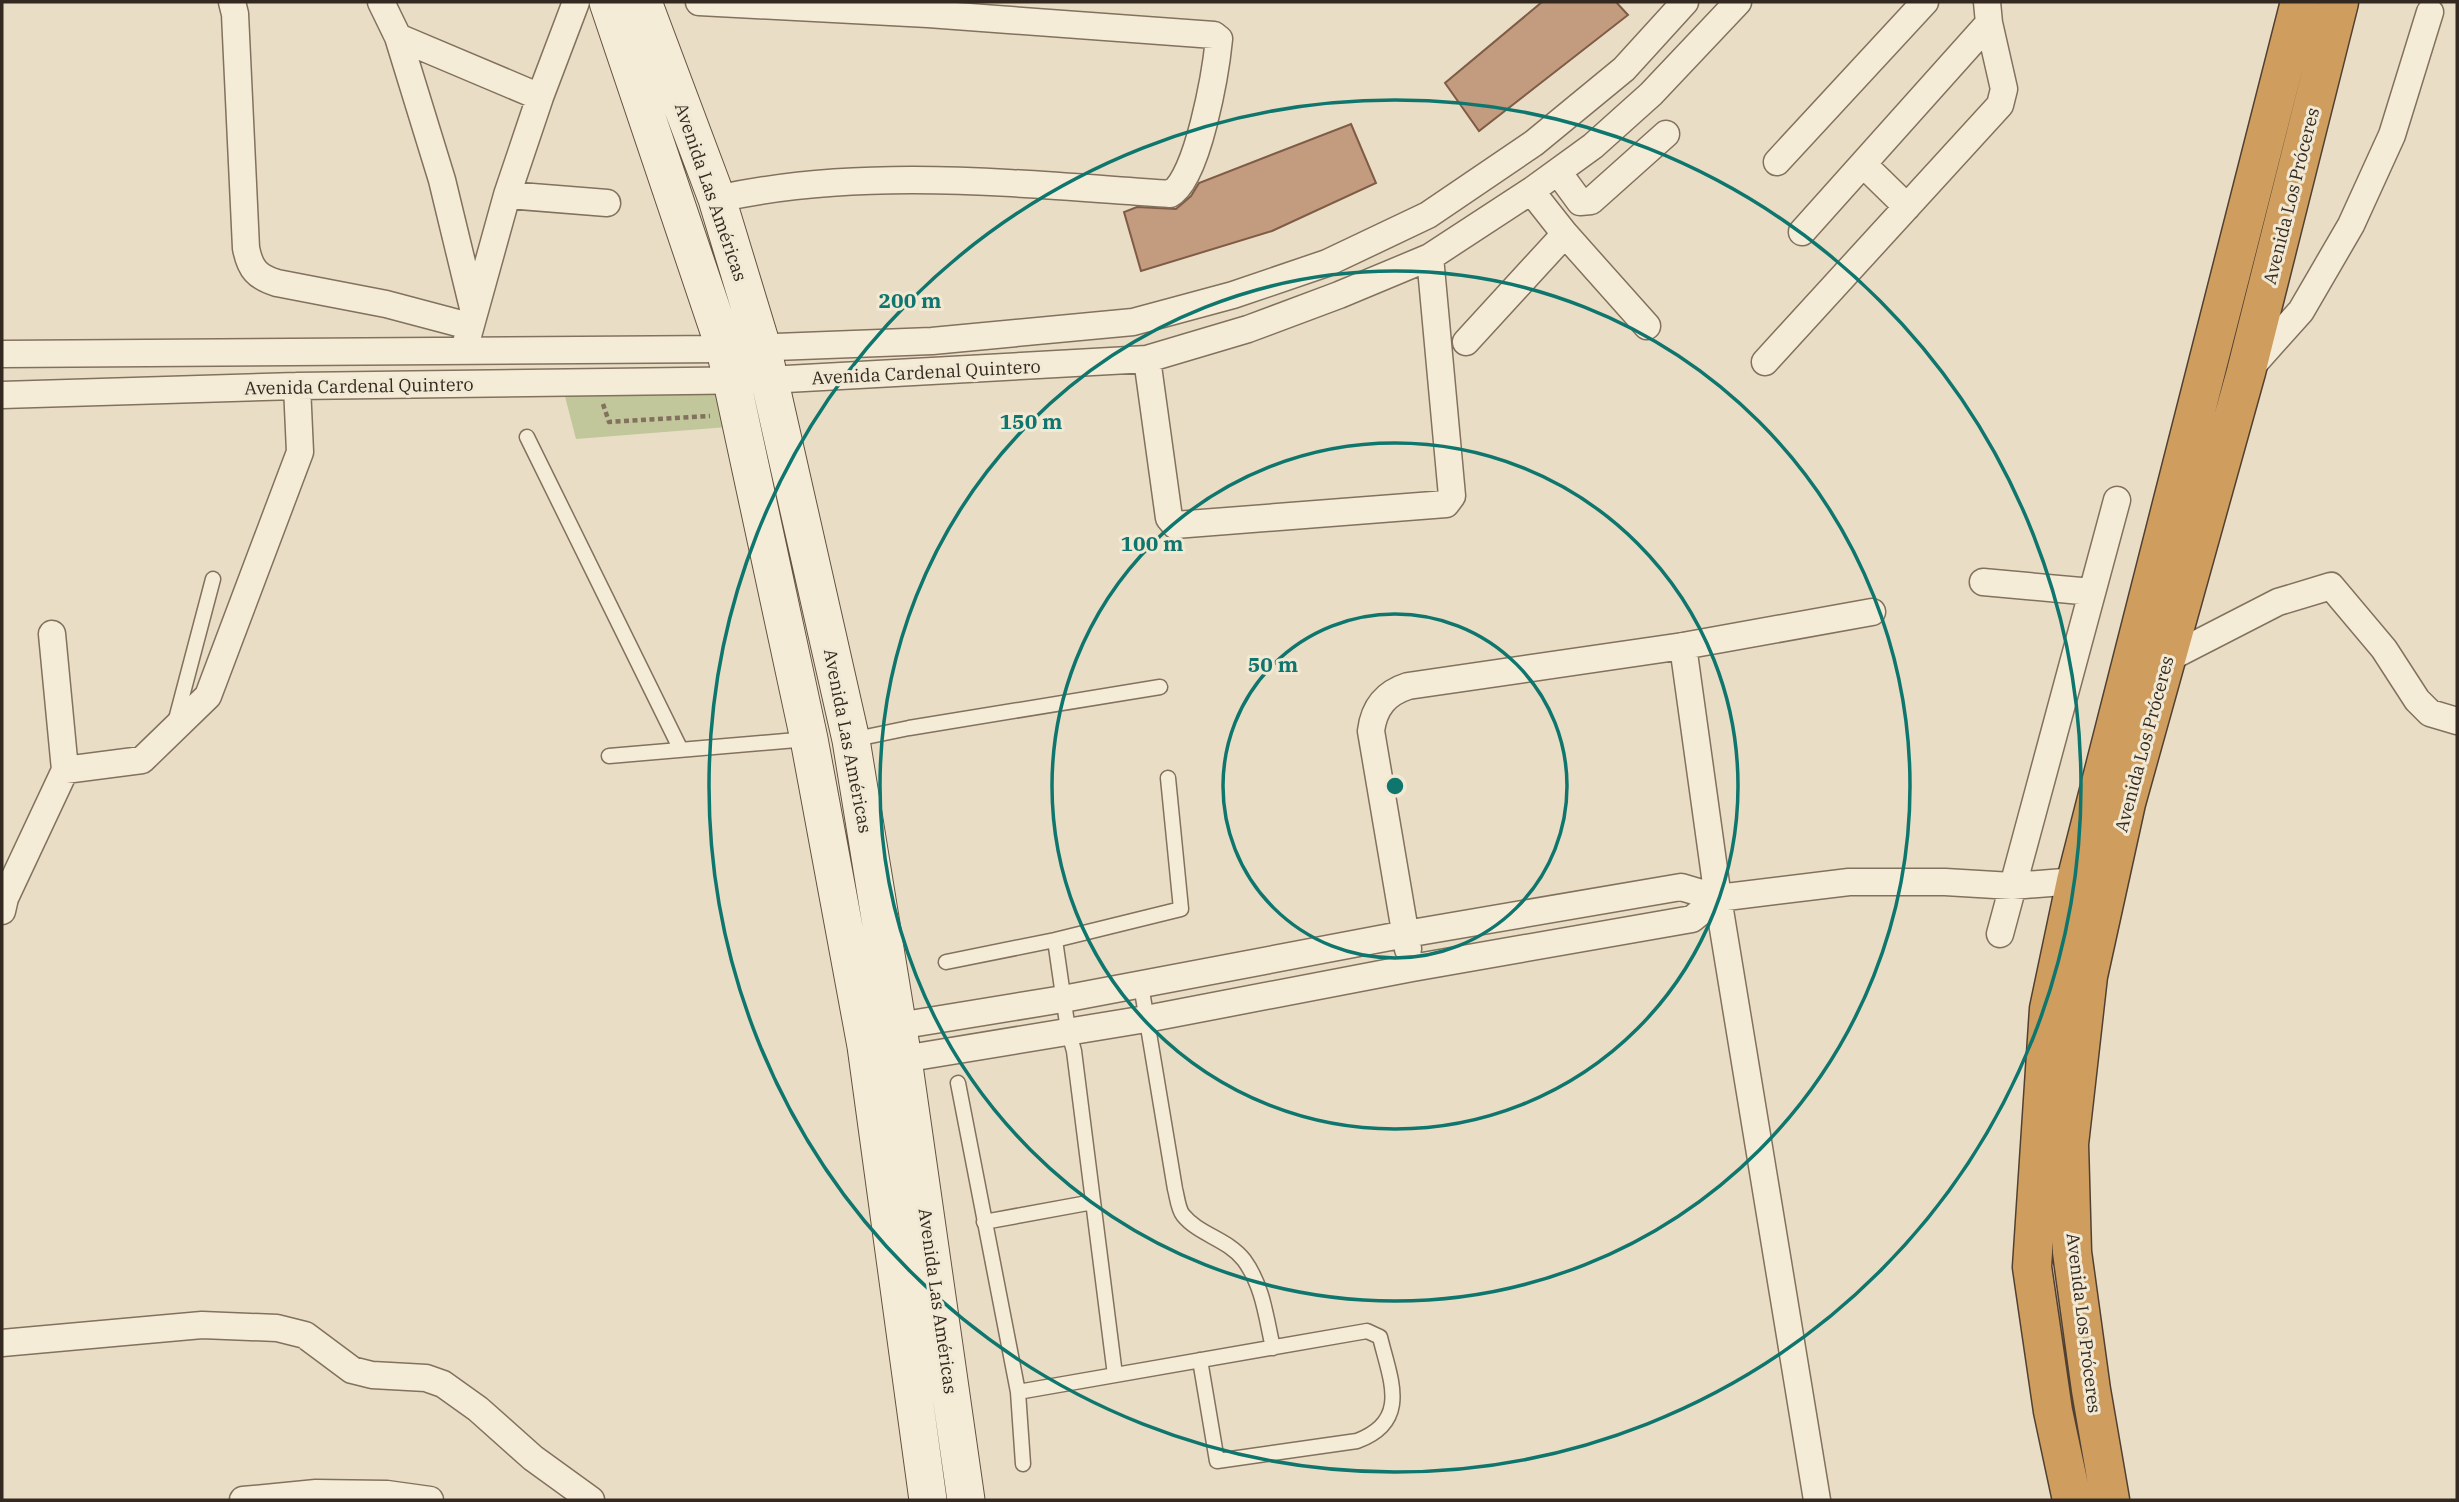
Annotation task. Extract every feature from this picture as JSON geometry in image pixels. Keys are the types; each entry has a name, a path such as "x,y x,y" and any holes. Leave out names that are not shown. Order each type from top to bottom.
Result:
{"highway":[{"name":"Avenida Los Próceres","path":"2072,1500 2053,1411 2032,1267 2049,1009 2076,881 2300,2"},
{"name":"Avenida Los Próceres","path":"2110,1500 2091,1390 2072,1252 2069,1144 2088,976 2126,803 2246,372 2339,2"}],"street":[{"path":"232,2 246,248 251,269 277,283 386,304 469,329"},
{"path":"381,2 398,37 442,180 469,329"},
{"path":"469,329 507,195 576,2"},
{"name":"Avenida Las Américas","path":"608,2 732,381 809,739 866,1046 928,1500"},
{"name":"Avenida Las Américas","path":"643,2 717,199 765,363 851,740 900,1042 966,1500"},
{"path":"699,2 928,14 1214,35 1219,40 1206,116 1189,166 1177,190 1170,194 898,178 754,191 717,199"},
{"name":"Avenida Cardenal Quintero","path":"2,395 297,386 732,381 765,363 932,341 1133,322 1233,295 1327,263 1428,215 1534,143 1624,69 1685,2"},
{"name":"Avenida Cardenal Quintero","path":"765,363 943,372 1147,359 1248,329 1430,257 1531,191 1592,146 1651,94 1738,2"},
{"path":"1777,162 1925,2"},
{"path":"1802,232 1863,164 1988,12"},
{"path":"1765,362 2000,105 2004,89 1988,12"},
{"path":"2246,372 2301,311 2351,225 2392,135 2430,12"},
{"path":"398,37 540,97"},
{"path":"1558,172 1580,202 1591,201 1666,134"},
{"path":"1863,164 1907,207"},
{"path":"1531,191 1565,234 1647,326"},
{"path":"507,195 607,203"},
{"path":"1466,342 1565,234"},
{"path":"1147,359 1169,518 1175,525 1446,504 1452,496 1430,257"},
{"name":"Avenida Cardenal Quintero","path":"2,354 203,351 469,329 732,381"},
{"path":"65,770 142,760 208,696 300,452 297,386"},
{"path":"2000,934 2117,500"},
{"path":"1983,582 2092,592"},
{"path":"2166,659 2278,603 2331,586 2384,649 2417,700 2430,713 2457,721"},
{"path":"1412,968 1371,731 1373,718 1386,697 1408,686 1683,646 1872,612"},
{"path":"2,911 5,898 65,770 51,634"},
{"path":"1683,646 1718,898 1817,1500"},
{"path":"900,1042 1062,999 1406,934 1681,887 1718,898 1849,882 1945,882 2012,886 2076,881"},
{"path":"900,1042 1068,1030 1146,1019 1412,968 1692,919 1718,898"},
{"path":"2,1343 202,1325 277,1328 305,1335 352,1370 372,1375 426,1378 443,1384 478,1409 533,1458 591,1500"},
{"path":"243,1500 316,1493 387,1494 430,1500"}],"lane":[{"path":"527,437 680,748"},
{"path":"173,731 214,579"},
{"path":"851,740 1160,687"},
{"path":"609,756 809,739"},
{"path":"946,962 1055,940 1181,909 1168,778"},
{"path":"1055,940 1062,999 1074,1051 1115,1375"},
{"path":"1141,985 1181,1213 1201,1229 1227,1243 1243,1258 1259,1283 1273,1348"},
{"path":"957,1083 1018,1392 1023,1464"},
{"path":"985,1222 1093,1202"},
{"path":"1018,1392 1200,1360 1273,1348 1367,1331 1380,1337 1394,1398 1385,1423 1374,1435 1357,1441 1217,1461 1200,1360"}],"path":[{"path":"597,383 608,422 732,381"}],"green space":[{"path":"561,381 729,383 740,426 576,439"}],"building":[{"path":"1542,2 1616,2 1628,15 1479,131 1445,83"},
{"path":"1351,124 1376,183 1272,231 1141,271 1124,212 1137,207 1176,209 1191,196 1199,183"}]}
